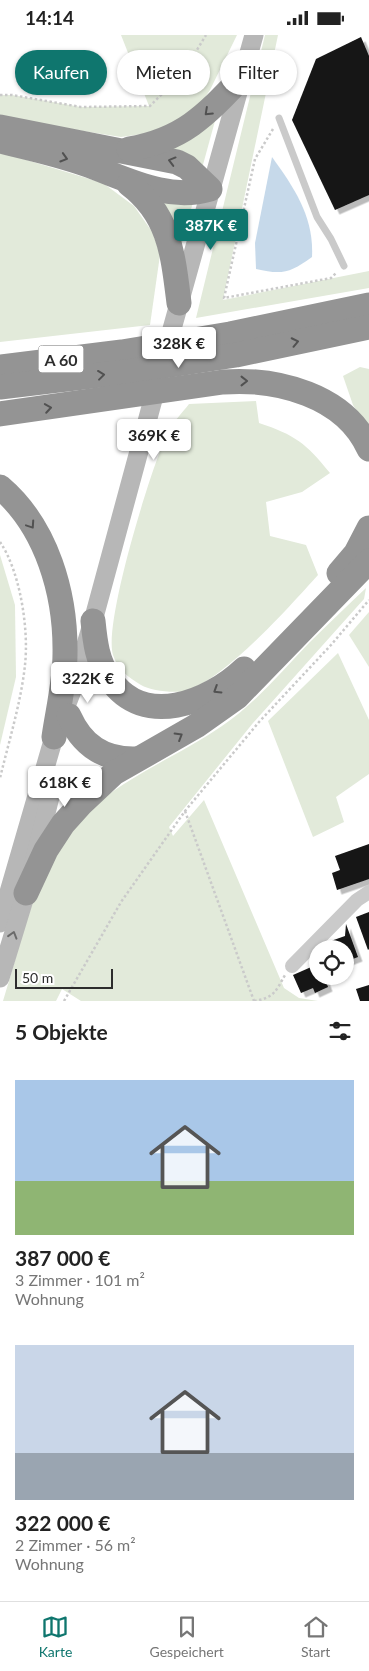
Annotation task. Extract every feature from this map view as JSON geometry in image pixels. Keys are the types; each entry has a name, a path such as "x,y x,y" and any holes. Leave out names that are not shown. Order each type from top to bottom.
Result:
{"highway":[{"path":"122,150 155,143 178,135 210,111 225,95"},
{"path":"0,127 177,162 187,167 210,189"},
{"path":"0,141 76,161 123,179 178,193 210,189"},
{"path":"123,179 148,200 162,222 172,253 179,303"},
{"name":"A 60","path":"0,367 122,352 230,334 369,305"},
{"name":"A 60","path":"0,387 125,372 236,355 369,327"},
{"path":"0,353 122,352"},
{"path":"0,414 223,382 252,381 294,389 332,407 353,424 369,449"},
{"path":"0,487 22,512 38,536 60,592 65,654 54,737"},
{"path":"93,621 96,648 102,664 110,679 132,700 147,705 180,706 197,701 214,693 234,679 264,650 347,565 369,528"},
{"path":"26,893 46,850 63,824 114,773 196,726 237,697 369,561"},
{"path":"69,715 80,737 99,752 111,757 136,759"}],"main road":[{"path":"250,50 254,35"},
{"path":"0,923 54,737 73,688 93,621 237,95"},
{"path":"0,978 26,893 63,746 73,688"}],"street":[{"path":"288,971 357,900 369,892"}],"lane":[{"path":"279,118 317,217 331,239 344,266"}],"path":[{"path":"0,95 12,95 80,107 150,106 183,73 206,35"},
{"path":"279,118 256,159 224,299 331,278 344,266"},
{"path":"0,542 16,579 26,643 25,665 0,777"},
{"path":"64,1001 121,902 185,811 259,722 331,645 369,600"},
{"path":"185,811 254,1001 267,999 276,990 288,971"}],"green space":[{"path":"121,35 237,35 230,50 220,50 220,70 210,90 210,50 127,50"},
{"path":"265,35 278,35 275,50 261,50"},
{"path":"0,95 12,95 81,107 149,106 145,95 207,95 196,111 163,131 121,137 0,118"},
{"path":"250,95 266,95 223,300 369,271 369,288 196,318"},
{"path":"218,110 201,172 152,152"},
{"path":"0,152 103,183 134,206 153,233 160,255 150,325 0,342"},
{"path":"156,195 193,202 178,258"},
{"path":"360,367 369,369 369,430 353,405 343,376"},
{"path":"256,401 259,423 299,441 314,454 330,473 302,492 266,502 270,536 306,545 318,575 257,640 204,683 188,690 177,692 145,687 128,676 118,665 113,655 112,638 115,611 131,544 151,476 161,450 170,428 189,404"},
{"path":"0,555 15,605 16,677 0,745"},
{"path":"366,588 364,599 253,723 169,827 173,836 204,800 284,988 299,998 318,1001 81,1001 62,989 56,1001 3,1001 39,884 57,848 72,827 90,809 111,793 201,740 234,717 257,697"},
{"path":"369,612 369,667 349,635"},
{"path":"338,653 369,720 369,774 336,797 344,822 313,837 268,721"}],"water":[{"path":"272,157 301,204 310,229 312,243 312,257 298,266 279,272 256,269 255,243"}],"building":[{"path":"361,37 369,56 369,195 335,210 292,120 316,59"},
{"path":"369,844 369,879 337,890 332,873 340,870 335,856"},
{"path":"369,912 369,949 368,950 356,917"},
{"path":"346,924 352,940 334,940 345,936"},
{"path":"354,946 358,957 354,959"},
{"path":"309,968 309,985 327,985 328,987 315,993 313,988 301,993 293,975"},
{"path":"369,985 369,1001 360,1001 356,989"}]}
